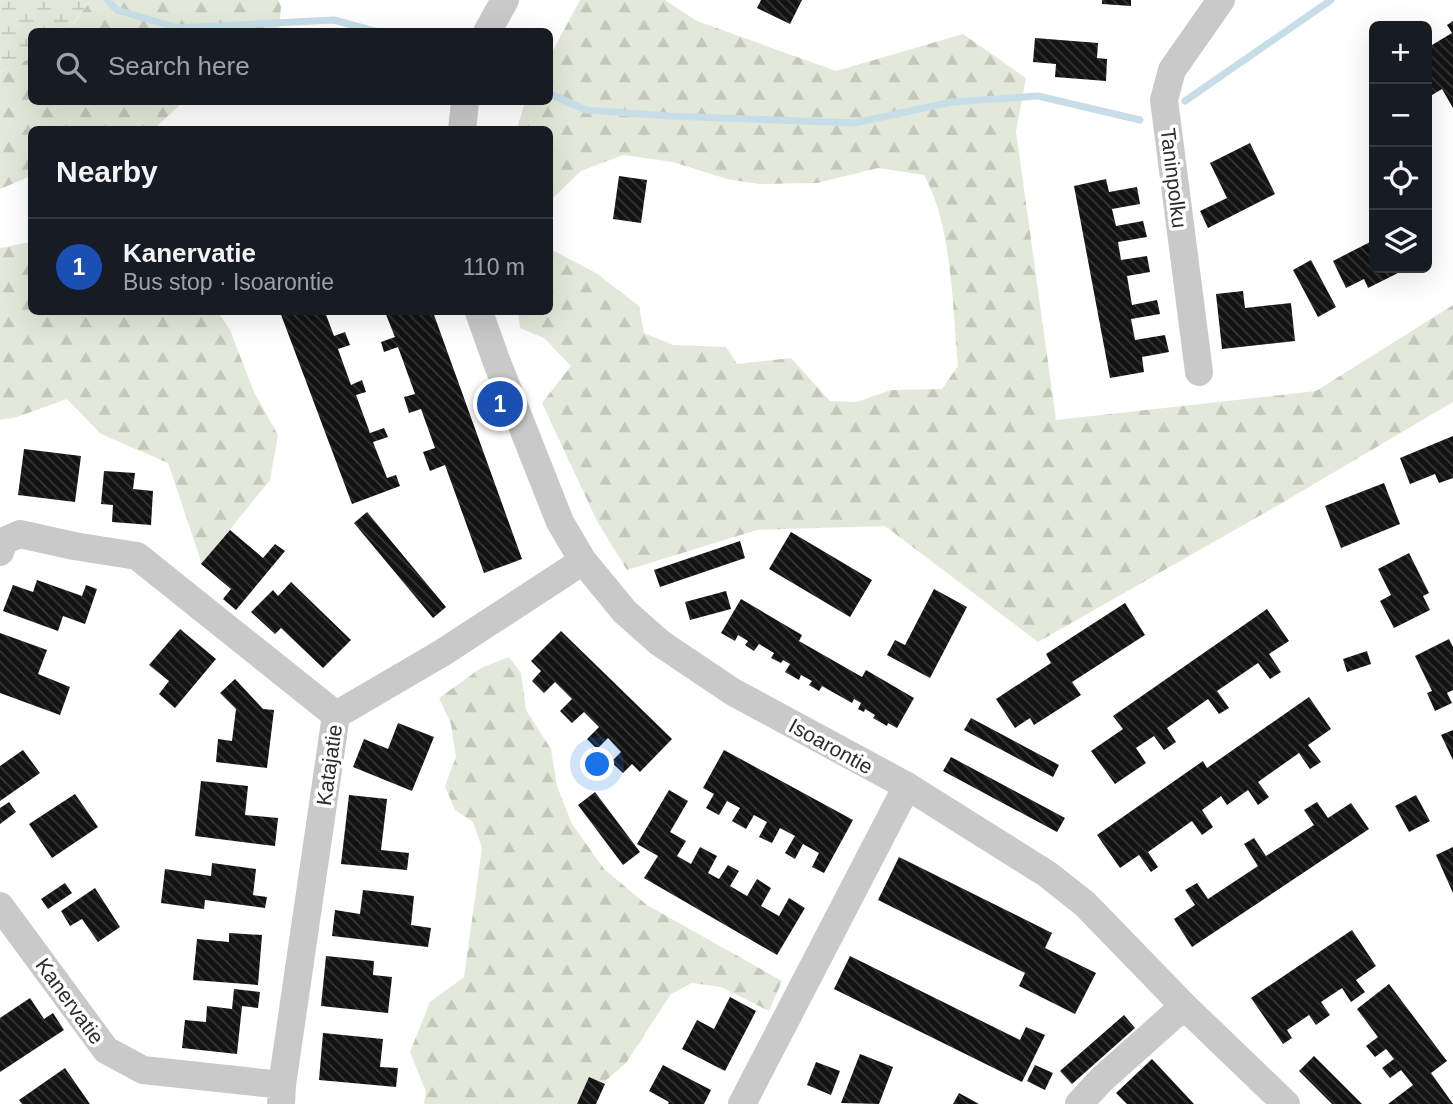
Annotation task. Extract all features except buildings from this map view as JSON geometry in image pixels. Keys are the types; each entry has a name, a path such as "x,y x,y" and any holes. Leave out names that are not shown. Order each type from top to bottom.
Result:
{"street":[{"path":"489,28 505,0"},
{"name":"Taninpolku","path":"1199,372 1164,100 1172,70 1222,0"},
{"path":"462,126 465,105"},
{"name":"Isoarontie","path":"480,315 560,522 583,561 625,612 660,643 733,692 907,786 1046,874 1085,904 1286,1104"},
{"path":"0,552 4,541 20,534 137,556 336,715"},
{"name":"Katajatie","path":"282,1094 336,715 442,653 583,561"},
{"path":"742,1104 907,786"},
{"name":"Kanervatie","path":"0,906 106,1051 143,1070 282,1094"},
{"path":"1079,1104 1122,1060 1185,1006"}],"green space":[{"path":"0,0 91,0 69,28 28,28 28,59 0,72"},
{"path":"91,0 278,0 281,6 279,28 70,28"},
{"path":"580,0 665,0 697,21 836,71 963,34 1026,78 1016,131 1056,420 1316,391 1453,305 1453,402 1038,642 885,526 757,530 627,570 597,521 542,403 571,366 544,338 520,328 518,315 553,315 553,251 596,273 639,306 644,333 673,345 726,347 737,364 791,358 830,401 857,402 891,390 942,389 958,366 950,268 941,219 924,175 878,168 817,183 759,184 727,179 673,162 623,155 581,171 553,198 553,126 518,126 524,105 553,105 553,50"},
{"path":"28,59 28,105 180,105 157,126 28,126 28,177 0,189 0,72"},
{"path":"28,243 28,315 220,315 230,330 254,392 278,435 270,480 202,564 168,463 101,434 67,399 17,417 0,420 0,248"},
{"path":"509,657 521,673 526,710 551,749 557,786 572,824 604,869 647,905 782,981 769,1011 721,987 692,983 671,994 626,1063 589,1095 587,1104 424,1104 426,1092 410,1052 430,1002 464,977 482,848 473,822 455,810 445,786 456,757 451,724 439,698 481,668"}],"waterway":[{"path":"107,0 117,10 178,28"},
{"path":"1185,101 1331,0"},
{"path":"178,28 334,20 363,28"},
{"path":"553,95 586,110 854,123 952,102 1038,96 1140,120"}],"place":[{"name":"Kanervatie","path":"500,404"}]}
